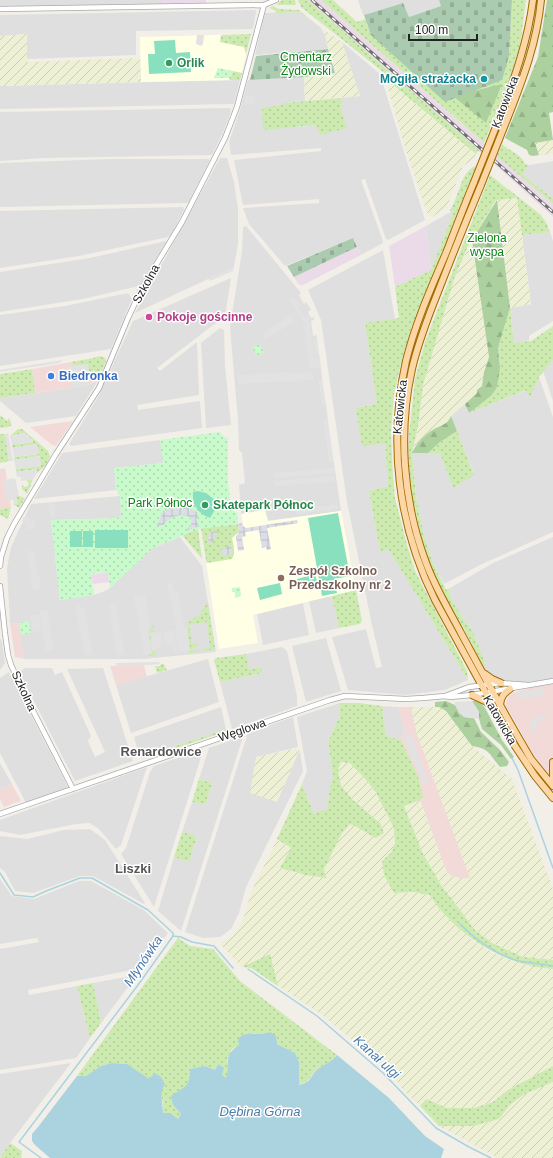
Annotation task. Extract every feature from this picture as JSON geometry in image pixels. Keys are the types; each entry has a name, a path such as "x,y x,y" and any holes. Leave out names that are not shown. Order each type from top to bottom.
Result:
{"main road":[{"name":"Katowicka","path":"533,0 521,60 501,114 432,285 406,360 399,403 397,466 400,494 406,522 424,578 491,706 521,756 553,798"},
{"name":"Katowicka","path":"541,0 539,19 525,74 421,339 412,370 404,433 406,478 410,503 425,561 438,591 492,691 531,759 553,786"},
{"path":"481,670 492,679 501,683"},
{"path":"500,705 501,698 504,693 510,689"},
{"path":"472,695 485,700 491,706"},
{"path":"553,762 553,782"}],"street":[{"path":"0,9 264,5 276,0"},
{"name":"Szkolna","path":"0,566 1,557 7,538 14,524 56,454 99,388 126,322 142,288 182,222 225,138 237,107 264,5"},
{"name":"Szkolna","path":"0,586 4,633 11,665 73,789"},
{"name":"Węglowa","path":"0,814 345,696 406,699 445,696 450,697 472,695 553,681"},
{"name":"Węglowa","path":"445,696 469,687 480,685 501,683 528,685"}],"shaded area":[{"path":"0,0 162,0 162,4 0,6"},
{"path":"162,0 206,0 206,3 162,4"},
{"path":"308,0 321,0 553,204 553,217 492,162"},
{"path":"358,0 439,0 441,6 409,17 403,3 363,15"},
{"path":"255,10 256,12 253,29 136,31 136,55 27,59 27,34 0,36 0,15"},
{"path":"300,12 320,27 325,35 328,49 255,55 265,13"},
{"path":"321,28 342,42 360,96 305,101 304,77 335,73 325,35"},
{"path":"27,34 27,62 140,58 141,82 0,86 0,36"},
{"path":"251,34 240,80 141,82 140,37"},
{"path":"197,35 204,35 203,44 201,46 196,44"},
{"path":"342,42 380,74 425,220 388,240 386,239 365,179 361,180 383,243 361,255 353,238 285,266 249,224 243,208 319,203 319,199 243,205 234,160 321,151 321,148 231,155 229,142 248,80 304,77 305,101 283,103 298,127 316,125 341,110 342,98 360,96"},
{"path":"385,78 476,154 474,159 463,166 447,207 432,217 428,216 405,148"},
{"path":"240,80 234,104 0,109 0,86"},
{"path":"245,96 254,96 255,104 245,105"},
{"path":"229,108 231,110 230,114 212,155 46,158 0,161 0,112"},
{"path":"553,140 553,154 539,155 535,143"},
{"path":"220,158 227,158 234,182 238,209 238,244 234,267 135,313"},
{"path":"109,159 210,160 188,203 0,207 0,163"},
{"path":"553,161 553,199 521,174 529,165"},
{"path":"517,198 531,304 510,308 497,200"},
{"path":"183,207 184,210 171,235 168,237 79,256 0,268 0,211"},
{"path":"454,210 431,270 426,226"},
{"path":"246,226 301,293 299,295 304,304 306,302 311,310 308,312 311,318 314,317 314,320 311,321 313,336 316,335 317,338 314,338 316,355 319,355 320,358 316,358 318,368 321,368 322,379 319,380 323,405 326,405 328,421 324,422 330,463 334,463 341,511 268,521 265,510 241,514 239,485 245,483 242,453 239,450 230,327 242,251 243,227"},
{"path":"426,226 431,270 395,287 389,246"},
{"path":"550,232 553,241 553,321 529,336 529,341 514,343 510,308 531,304 522,235"},
{"path":"472,240 489,357 484,372 482,386 477,390 477,393 451,416 447,422 431,431 414,447 423,385 454,279"},
{"path":"166,241 139,286 83,299 0,312 0,272 90,258"},
{"path":"357,247 361,255 303,285 299,285 294,277"},
{"path":"383,250 395,319 365,323 377,404 356,408 385,443 388,486 369,491 380,551 389,550 468,680 445,690 405,695 348,690 332,637 366,629 376,668 382,667 347,502 321,320 308,290"},
{"path":"234,267 233,271 210,281 208,279"},
{"path":"231,278 225,316 157,368 160,371 197,342 199,395 137,405 138,410 200,401 202,428 71,446 69,444 98,397 133,321"},
{"path":"128,293 132,299 111,349 0,366 0,315 65,306"},
{"path":"294,297 301,305 298,307 305,317 308,315 315,358 320,358 321,368 310,368 303,321 290,300"},
{"path":"291,315 295,321 265,340 262,334"},
{"path":"220,328 224,330 225,366 231,425 206,428 201,343"},
{"path":"313,338 317,338 319,355 316,355"},
{"path":"99,356 105,358 106,361 97,382 79,387 35,393 32,369"},
{"path":"63,360 59,363 0,372 0,370"},
{"path":"553,360 553,401 543,371"},
{"path":"88,364 90,383 71,388 68,366"},
{"path":"289,372 292,374 312,372 314,380 238,384 238,375"},
{"path":"539,377 553,417 553,532 482,564 444,584 433,563 424,535 416,496 412,453 440,453 453,488 474,474 451,416 465,404 469,413 527,390 530,398"},
{"path":"319,379 322,379 326,405 323,405"},
{"path":"97,382 76,416 26,423 0,401 0,398 79,387"},
{"path":"73,421 56,446 52,445 30,427"},
{"path":"328,421 334,463 330,463 324,422"},
{"path":"8,433 13,461 9,461 5,434"},
{"path":"25,433 33,442 12,445 10,436"},
{"path":"160,440 164,463 114,468 116,490 34,499 62,453"},
{"path":"37,444 39,454 14,457 12,448"},
{"path":"40,456 41,466 16,469 14,460"},
{"path":"5,468 7,479 4,480 7,500 10,500 11,507 0,509 0,469"},
{"path":"334,468 334,473 274,478 273,473"},
{"path":"37,469 37,473 33,479 21,481 21,477 17,477 16,472"},
{"path":"334,476 335,482 275,486 275,481"},
{"path":"15,478 19,496 16,496 18,503 14,504 13,500 7,501 4,480"},
{"path":"120,496 121,518 51,520 60,600 94,595 105,591 153,548 180,537 202,566 216,652 143,659 24,659 18,623 10,624 7,568 11,547 31,504"},
{"path":"54,502 55,518 50,518 49,503"},
{"path":"179,502 181,507 185,505 197,512 198,516 196,519 199,526 186,531 191,525 192,521 188,516 181,515 172,517 163,525 157,525 162,515 160,512 164,513 162,510 166,512 167,511 165,508 166,507 168,510 170,505 171,509 171,507 174,508 175,506 179,506"},
{"path":"338,505 338,509 296,514 295,509"},
{"name":"Zespół Szkolno Przedszkolny nr 2","path":"265,510 268,521 341,511 356,590 253,615 258,643 219,649 201,528 243,523 241,514"},
{"path":"24,517 35,520 36,529 27,530 26,522 22,521"},
{"path":"297,520 298,523 267,528 271,549 267,550 266,547 262,548 259,530 245,532 246,536 242,537 244,550 238,551 236,537 239,532 238,524 242,523 246,528"},
{"path":"214,531 220,532 215,534 214,540 209,544 208,537 210,533"},
{"path":"553,537 553,679 528,682 502,682 486,672 483,666 485,662 472,630 463,619 449,594 450,588 493,563"},
{"path":"229,545 232,553 229,555 224,555 220,550 225,549"},
{"path":"34,550 41,588 33,590 27,551"},
{"path":"108,572 109,582 93,584 91,575"},
{"path":"172,582 174,591 178,593 184,627 187,628 190,651 179,653 167,583"},
{"path":"145,595 152,654 144,655 134,596"},
{"path":"332,596 339,628 316,633 309,601"},
{"path":"116,603 124,654 116,655 109,604"},
{"path":"303,603 309,635 263,645 257,614"},
{"path":"80,604 81,609 85,608 92,654 84,655 75,605"},
{"path":"39,610 47,611 54,650 46,651"},
{"path":"39,614 41,631 33,632 30,615"},
{"path":"18,623 24,659 15,657 10,624"},
{"path":"174,630 177,652 174,653 172,647 165,644 163,632"},
{"path":"161,632 163,643 157,650 152,651 150,633"},
{"path":"0,638 5,663 0,670"},
{"path":"326,638 341,691 306,702 292,646"},
{"path":"282,647 287,651 297,696 297,706 232,729 220,682 262,673 248,670 246,654"},
{"path":"208,659 219,702 131,733 116,685"},
{"path":"159,662 160,664 117,666 116,663"},
{"path":"144,665 147,677 116,685 110,666"},
{"path":"25,668 52,668 55,675 62,672 91,736 88,741 95,757 105,752 67,669 103,668 133,761 75,781 19,672"},
{"path":"9,672 68,787 26,803 0,753 0,678"},
{"path":"553,684 552,778 534,756 506,706 506,702 509,696 513,693 529,688"},
{"path":"543,688 544,696 519,699 515,695 517,693"},
{"path":"472,701 479,712 479,719 464,717 459,713 455,705 455,702"},
{"path":"340,703 340,716 328,743 333,776 327,810 314,814 302,784 307,771 297,717"},
{"path":"382,706 398,707 405,732 401,740 386,736"},
{"path":"221,707 226,729 140,758 134,737"},
{"path":"398,707 411,707 417,734 471,878 459,878 447,873 420,800 423,796 418,776 401,740 405,732"},
{"path":"411,707 439,707 446,711 472,746 512,779 553,889 553,960 523,957 492,943 475,930 441,885 423,854 404,806 420,800 447,873 459,878 470,878 417,734"},
{"path":"545,715 546,720 539,721 536,728 537,731 532,733 530,727 533,719 536,716"},
{"path":"293,717 298,747 256,757 277,802 298,753 300,752 303,771 246,887 239,913 231,929 220,937 203,938 185,932 248,733"},
{"path":"410,732 429,783 423,783 404,740"},
{"path":"241,737 242,740 181,931 158,911 174,857 189,862 197,836 182,832 192,802 206,804 212,783 199,779 209,748"},
{"path":"298,748 300,752 298,753 277,802 250,793 256,757"},
{"path":"201,750 203,751 154,907 121,854 126,848 150,772 154,766"},
{"path":"341,762 350,763 367,781 375,791 394,828 395,843 391,853 394,893 413,892 430,895 442,912 473,941 495,954 542,968 553,969 553,1066 508,1090 493,1102 474,1108 447,1108 426,1099 420,1106 406,1093 387,1069 322,1015 278,986 270,954 242,967 221,945 222,942 232,936 239,927 245,914 251,892 277,839 291,848 280,868 326,878 323,869 342,833 350,824 357,826 365,833 380,823 353,800 341,786 338,770"},
{"path":"0,763 12,784 0,789"},
{"path":"147,767 121,845 116,849 99,829 90,823 76,824 20,835 0,831 0,820"},
{"path":"12,784 21,801 4,807 0,799 0,789"},
{"path":"90,829 105,840 145,903 144,904 93,876 80,876 33,893 15,891 5,872 0,868 0,836 27,839 64,830"},
{"path":"0,879 12,896 34,899 79,881 91,881 144,910 168,933 143,968 28,990 29,995 77,986 90,1038 76,1058 0,1070 0,949 39,942 37,938 0,944"},
{"path":"137,975 101,1023 93,983"},
{"path":"71,1063 10,1143 0,1158 0,1074"},
{"path":"553,1082 553,1158 498,1158 439,1126 474,1126 499,1119 510,1105 523,1095"}],"green space":[{"path":"282,0 295,0 296,5 277,4"},
{"path":"298,0 308,0 482,153 478,151 476,154 385,78 382,71 301,7"},
{"path":"321,0 333,0 357,22 365,19 371,35 509,56 512,0 526,0 520,46 508,84 484,143"},
{"path":"439,0 512,0 509,56 502,80 445,102 371,35 364,15 403,3 409,17 441,6"},
{"path":"547,0 553,0 553,112 549,113 553,140 535,143 539,155 533,156 529,155 527,150 505,138 538,57"},
{"path":"273,6 279,9 299,10 316,24 300,12 276,13 275,10 269,8"},
{"path":"251,34 246,54 244,47 220,42 221,35"},
{"name":"Orlik","path":"175,40 176,53 190,52 191,72 149,74 148,54 155,54 154,41"},
{"name":"Cmentarz Żydowski","path":"328,49 335,73 304,77 250,80 256,56"},
{"path":"218,68 233,71 230,78 214,78"},
{"path":"233,71 242,73 240,80 229,80"},
{"path":"502,84 486,123 453,96"},
{"path":"342,98 341,110 347,128 320,135 316,125 263,130 262,108 283,105 283,103"},
{"path":"502,144 521,157 525,164 529,165 522,174 553,199 553,204 497,156"},
{"path":"476,166 411,329 394,394 391,432 395,498 415,571 467,671 468,680 389,550 380,551 369,491 388,486 385,443 362,446 356,408 377,404 365,323 399,318 395,287 431,270 454,210 451,212 450,210 464,178 471,169"},
{"path":"490,175 541,215 550,232 522,235 517,198 496,200 468,246 454,279 423,385 418,426 412,453 416,496 424,535 433,563 446,590 450,588 449,594 463,619 472,630 485,662 483,666 449,604 424,548 412,496 408,454 415,379 425,342"},
{"name":"Zielona wyspa","path":"497,200 510,308 498,348 500,368 497,387 491,396 469,413 465,404 482,386 484,372 489,357 472,240"},
{"path":"353,238 357,247 294,277 287,266"},
{"path":"510,308 514,343 531,341 553,326 553,360 539,377 530,398 526,390 469,413 491,396 500,368 498,348"},
{"path":"259,344 264,352 257,356 252,348"},
{"path":"100,356 105,358 106,361 100,375 90,378 88,365 73,366 72,362"},
{"path":"32,369 35,393 0,398 0,374"},
{"path":"0,415 7,421 9,418 12,425 0,428"},
{"path":"451,416 457,431 440,442 428,453 412,453 423,438 431,431 448,421"},
{"path":"18,429 22,429 48,451 50,456 46,465 37,473 37,469 16,472 16,469 41,466 39,456 14,460 14,457 39,454 37,444 12,448 12,445 33,442 25,433 10,436"},
{"path":"457,431 474,475 453,488 440,453 428,453 440,442"},
{"name":"Park Północ","path":"220,432 224,437 228,438 228,481 231,508 237,513 238,524 198,529 153,548 110,588 108,572 91,574 94,595 60,600 51,520 121,518 120,496 116,490 114,468 163,463 160,440"},
{"path":"0,434 5,434 9,461 0,463"},
{"path":"33,479 27,494 22,489 22,485 24,487 29,486 26,480"},
{"name":"Skatepark Północ","path":"197,491 206,493 215,500 216,508 210,518 202,514 195,505 193,492"},
{"path":"16,496 25,498 19,508 13,504 18,503"},
{"path":"11,507 8,519 0,515 0,509"},
{"path":"338,513 350,576 334,579 337,593 322,596 308,518"},
{"path":"238,524 239,532 232,538 234,551 232,559 207,563 201,528"},
{"path":"198,529 202,559 182,535"},
{"path":"95,530 128,530 128,548 95,548"},
{"path":"70,531 82,531 82,547 70,547"},
{"path":"83,531 93,531 93,547 83,547"},
{"path":"315,574 318,585 299,590 297,579"},
{"path":"280,583 282,594 260,600 257,588"},
{"path":"240,587 241,596 235,598 235,592 232,592 232,588"},
{"path":"356,590 362,621 360,624 339,628 332,596"},
{"path":"208,602 215,649 203,651 205,648 210,647 207,622 189,625 192,644 197,643 197,647 192,648 193,651 199,650 200,652 188,653 187,651 190,651 187,623 199,615"},
{"path":"29,621 31,633 21,635 19,623"},
{"path":"153,624 155,632 151,633 153,651 157,650 155,656 148,656 152,654 149,635"},
{"path":"246,654 249,670 261,667 262,673 220,682 214,660 216,658"},
{"path":"161,664 164,664 167,670 157,673 155,666 160,666"},
{"path":"446,701 455,705 464,717 474,718 481,732 500,750 509,762 507,766 500,767 486,750 472,746 446,711 439,707 435,707 435,702"},
{"path":"472,701 481,703 485,708 502,740 514,757 511,759 501,745 482,729 479,719 479,712"},
{"path":"340,703 359,703 382,706 386,736 401,740 418,776 423,796 420,800 404,806 423,854 441,885 475,930 492,943 523,957 553,960 553,969 537,967 507,958 479,944 454,924 441,911 430,895 413,892 394,893 384,875 382,861 391,853 395,843 394,828 375,791 350,763 341,762 338,770 341,786 353,800 380,823 384,833 376,838 350,824 342,833 324,869 326,878 306,875 280,868 291,848 277,839 302,784 314,814 327,809 333,776 328,743 340,716"},
{"path":"226,729 227,731 156,755 155,753"},
{"path":"199,779 212,783 206,804 192,802"},
{"path":"182,832 197,836 189,862 174,857"},
{"path":"178,938 190,946 213,949 240,981 337,1055 315,1071 309,1080 298,1085 299,1062 295,1053 277,1044 265,1034 251,1033 239,1045 232,1049 227,1060 229,1071 226,1079 222,1075 218,1064 215,1070 205,1066 190,1069 188,1084 185,1088 177,1092 173,1105 181,1114 178,1119 163,1113 161,1089 127,1064 113,1063 101,1066 86,1076 77,1076"},
{"path":"270,954 278,986 251,968 242,967"},
{"path":"93,983 101,1023 90,1038 77,986"},
{"path":"553,1066 553,1082 523,1095 510,1105 499,1119 474,1126 439,1126 420,1106 426,1099 447,1108 474,1108 493,1102 508,1090"},
{"path":"10,1143 22,1151 21,1158 0,1158"}],"water":[{"name":"Dębina Górna","path":"270,1032 276,1036 277,1044 295,1053 299,1062 299,1085 307,1082 318,1069 337,1055 389,1098 425,1136 444,1149 441,1158 50,1158 32,1141 32,1134 77,1076 86,1076 101,1066 112,1063 127,1064 149,1079 155,1073 161,1077 165,1084 162,1091 163,1113 170,1113 178,1119 181,1114 173,1105 171,1096 186,1086 189,1080 190,1069 205,1066 215,1070 218,1064 224,1068 222,1075 226,1078 229,1056 230,1053 239,1045 238,1039 246,1034 262,1034"}],"waterway":[{"path":"512,758 518,770 553,868"},
{"name":"Młynówka","path":"0,873 14,895 33,897 80,878 92,878 148,910 173,933 173,936 138,985 19,1142 41,1158"},
{"path":"460,924 473,936 502,955 519,961 553,966"},
{"name":"Kanał ulgi","path":"173,936 181,937 192,942 214,946 233,968"},
{"name":"Kanał ulgi","path":"248,969 317,1016 383,1073 436,1128 491,1158"}],"railway":[{"path":"312,0 553,212"}],"place":[{"name":"Orlik","path":"169,63"},
{"name":"Mogiła strażacka","path":"484,79"},
{"name":"Pokoje gościnne","path":"149,317"},
{"name":"Biedronka","path":"51,376"},
{"name":"Skatepark Północ","path":"205,505"},
{"name":"Zespół Szkolno Przedszkolny nr 2","path":"281,578"}],"district":[{"name":"Renardowice","path":"161,751"},
{"name":"Liszki","path":"133,868"}]}
